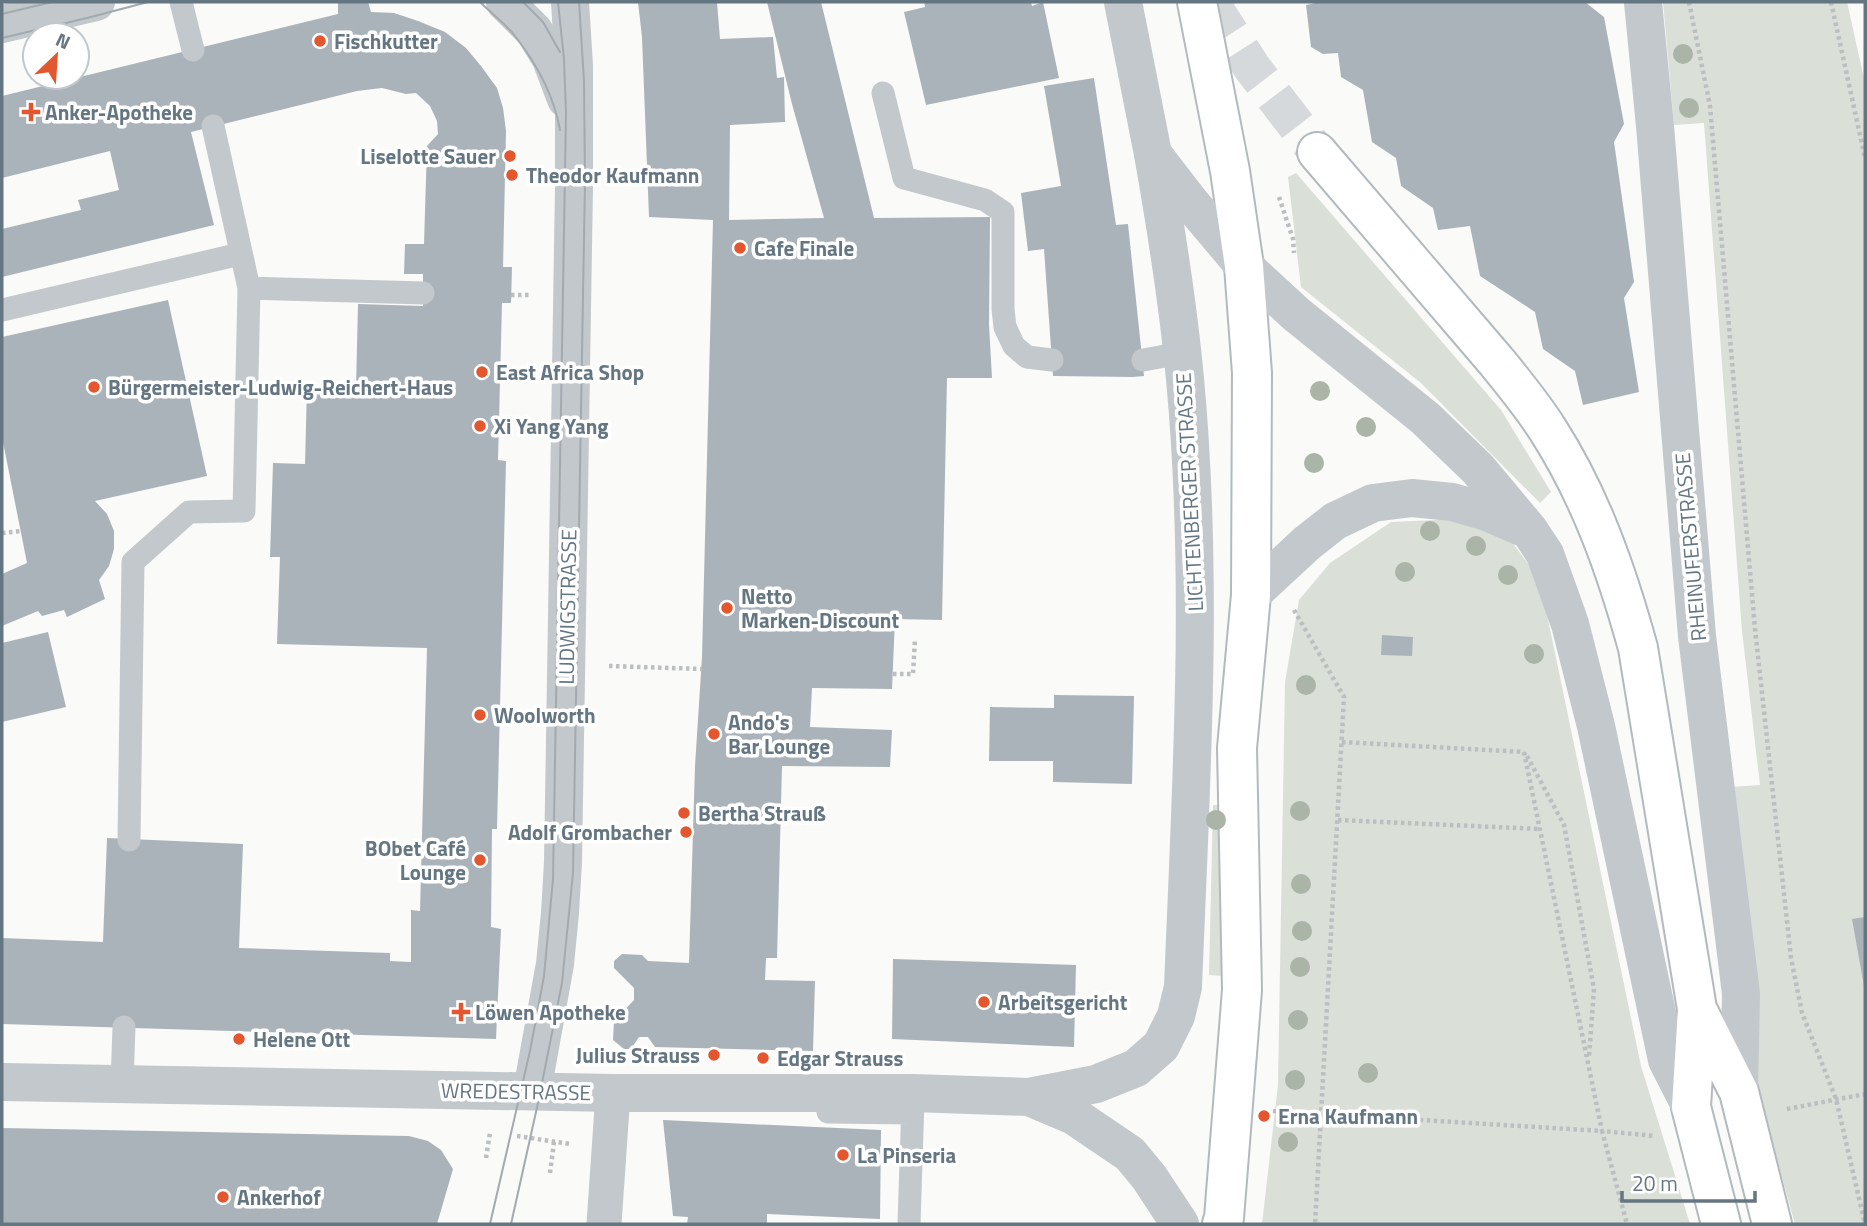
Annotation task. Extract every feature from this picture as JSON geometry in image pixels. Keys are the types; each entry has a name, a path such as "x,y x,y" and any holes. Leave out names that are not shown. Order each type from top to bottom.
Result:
{"main road":[{"path":"1197,2 1230,172 1244,266 1252,373 1251,594 1237,748 1242,990 1222,1224"},
{"path":"1317,152 1524,396 1570,468 1598,525 1622,590 1638,648 1697,1009 1691,1107 1721,1224"},
{"name":"RHEINUFERSTRASSE","path":"1697,1009 1739,1091 1772,1224"}],"street":[{"path":"2,24 96,2"},
{"name":"LUDWIGSTRASSE","path":"505,2 534,31 551,59 574,120"},
{"name":"LUDWIGSTRASSE","path":"532,1091 555,964 563,849 574,120 570,2"},
{"name":"LICHTENBERGER STRASSE","path":"1122,2 1167,233 1186,391 1194,526 1195,623 1194,732 1183,987"},
{"name":"RHEINUFERSTRASSE","path":"1643,2 1697,636 1741,994 1739,1091"},
{"path":"1153,154 1244,266 1296,314 1425,418 1478,469 1529,530 1545,554 1570,624 1596,726 1667,1060 1691,1107"},
{"path":"1251,594 1335,521 1373,503 1412,498 1452,502 1488,512 1529,530"},
{"name":"WREDESTRASSE","path":"2,1082 532,1091 611,1120 1029,1097 1096,1084 1136,1068 1161,1045 1176,1016 1183,987"},
{"name":"WREDESTRASSE","path":"1029,1097 1074,1116 1129,1154 1149,1177 1180,1224"},
{"path":"604,1224 611,1120"}],"lane":[{"path":"181,2 192,50"},
{"path":"883,93 904,178 985,200 1003,212 1005,327 1014,346 1027,357 1052,360"},
{"path":"129,840 134,562 189,512 244,511 249,288 213,127"},
{"path":"2,310 240,254"},
{"path":"249,288 423,293"},
{"path":"1143,360 1182,353"},
{"path":"122,1084 124,1027"},
{"path":"909,1224 913,1103"}],"path":[{"path":"1689,2 1710,106 1755,629 1791,958 1802,1013 1836,1099 1865,1224"},
{"path":"1831,2 1865,158"},
{"path":"2,533 22,531"},
{"path":"1290,603 1344,697 1315,1224"},
{"path":"893,674 913,674 915,639"},
{"path":"566,665 702,669"},
{"path":"1342,742 1524,752"},
{"path":"1524,752 1602,1131 1627,1224"},
{"path":"1524,752 1564,825 1594,989 1588,1065"},
{"path":"1338,820 1540,829"},
{"path":"1836,1099 1865,1094"},
{"path":"1272,1111 1656,1136"},
{"path":"510,1136 554,1142 611,1120"},
{"path":"486,1158 492,1121"},
{"path":"490,1132 500,1134"},
{"path":"550,1173 554,1142"}],"shaded area":[{"path":"1663,2 1847,2 1865,83 1865,1224 1795,1224 1758,1092 1730,787 1760,785 1742,631 1704,123 1674,125"},
{"path":"1296,173 1501,410 1551,492 1540,503 1421,383 1301,287 1288,177"},
{"path":"1458,519 1508,537 1530,566 1545,605 1641,1066 1690,1224 1262,1224 1278,1085 1285,682 1299,600 1330,563 1391,522"},
{"path":"1213,805 1228,805 1224,976 1209,975"}],"building":[{"path":"368,2 371,12 394,13 445,32 466,48 481,66 497,88 503,108 506,131 503,267 512,267 511,303 502,303 498,460 506,461 497,829 492,829 491,927 501,929 496,1039 2,1024 2,938 103,942 107,838 243,844 239,948 390,953 390,961 411,962 411,910 420,911 427,648 277,644 280,557 270,557 273,463 305,464 307,387 356,388 358,304 423,306 423,274 404,274 405,244 424,244 427,146 438,134 437,121 430,106 416,93 406,94 382,88 357,91 191,132 214,225 2,277 2,229 81,210 78,200 119,190 110,151 2,178 2,96 22,91 91,91 91,74 338,14 338,3"},
{"path":"638,2 717,2 720,39 773,37 777,78 784,77 785,122 730,125 729,220 824,218 767,2 821,2 874,218 990,217 989,325 992,378 947,378 942,620 895,619 892,689 812,688 810,727 892,730 890,767 782,766 777,958 766,958 765,980 815,981 813,1051 655,1047 648,1037 639,1037 631,1049 624,1049 613,1040 614,1021 634,1000 634,988 614,968 614,961 622,954 642,955 648,961 689,963 695,766 702,657 713,220 649,217 642,37"},
{"path":"924,2 1031,2 1032,6 1043,2 1059,78 926,105 904,12 925,7"},
{"path":"1320,2 1585,2 1604,17 1624,124 1614,142 1634,282 1624,298 1639,392 1583,405 1575,371 1543,349 1535,312 1480,276 1470,226 1438,230 1433,208 1401,186 1396,158 1372,142 1363,90 1341,77 1338,53 1323,54 1311,47 1306,5"},
{"path":"1094,78 1116,225 1128,224 1144,376 1053,376 1044,249 1028,251 1021,193 1061,186 1044,86"},
{"name":"Bürgermeister-Ludwig-Reichert-Haus","path":"168,300 207,476 95,501 107,514 114,531 114,549 109,566 99,580 105,599 67,617 64,610 42,616 38,611 2,626 2,574 27,563 2,437 2,337"},
{"path":"48,632 66,707 2,722 2,643"},
{"path":"1382,635 1413,637 1412,656 1381,655"},
{"path":"1054,695 1134,696 1132,784 1053,782 1053,761 989,761 990,707 1054,708"},
{"path":"1865,917 1865,986 1864,986 1852,919"},
{"name":"Arbeitsgericht","path":"893,959 1076,965 1074,1047 892,1039"},
{"path":"663,1120 881,1130 880,1219 767,1214 767,1224 687,1224 688,1217 673,1216"},
{"name":"Ankerhof","path":"2,1128 409,1136 428,1141 441,1150 453,1169 437,1224 2,1224"}],"tunnel":[{"path":"1210,2 1253,69 1317,152"}],"tram line":[{"path":"2,14 52,2"},
{"path":"2,38 148,2"},
{"path":"480,2 511,32 530,57 549,92 560,130"},
{"path":"523,2 543,22 560,52"},
{"path":"490,1224 530,1051 544,976 553,879 566,113 558,2"},
{"path":"511,1224 562,983 573,873 585,181 584,81 579,2"}],"place":[{"name":"Fischkutter","path":"320,41"},
{"name":"Anker-Apotheke","path":"31,112"},
{"name":"Liselotte Sauer","path":"510,156"},
{"name":"Theodor Kaufmann","path":"512,175"},
{"name":"Cafe Finale","path":"740,248"},
{"name":"East Africa Shop","path":"482,372"},
{"name":"Bürgermeister-Ludwig-Reichert-Haus","path":"94,387"},
{"name":"Xi Yang Yang","path":"480,426"},
{"name":"Netto Marken-Discount","path":"727,608"},
{"name":"Woolworth","path":"480,715"},
{"name":"Ando's Bar Lounge","path":"714,734"},
{"name":"Bertha Strauß","path":"684,813"},
{"name":"Adolf Grombacher","path":"686,832"},
{"name":"BObet Café Lounge","path":"480,860"},
{"name":"Arbeitsgericht","path":"984,1002"},
{"name":"Löwen Apotheke","path":"461,1012"},
{"name":"Helene Ott","path":"239,1039"},
{"name":"Julius Strauss","path":"714,1055"},
{"name":"Edgar Strauss","path":"763,1058"},
{"name":"Erna Kaufmann","path":"1264,1116"},
{"name":"La Pinseria","path":"843,1155"},
{"name":"Ankerhof","path":"223,1197"}]}
